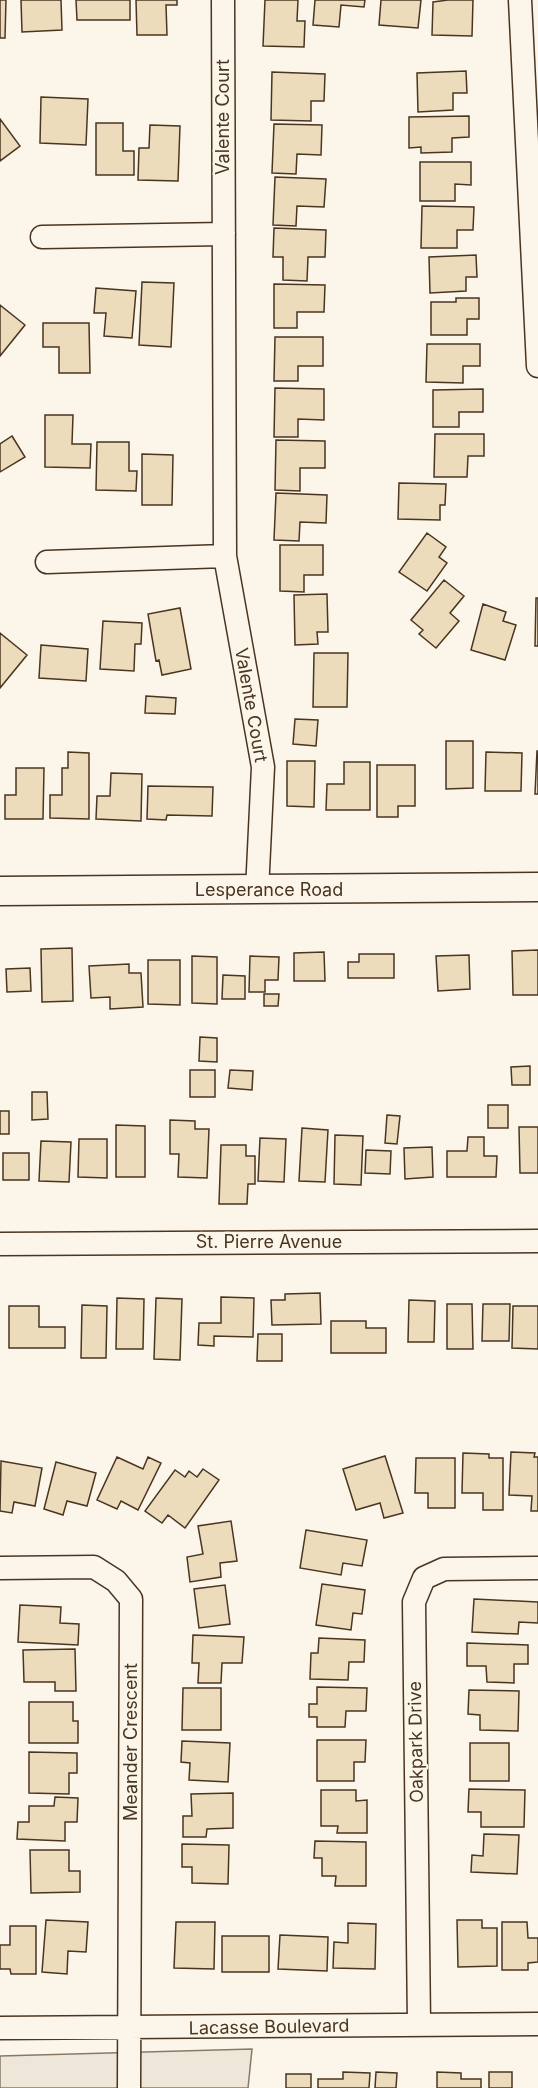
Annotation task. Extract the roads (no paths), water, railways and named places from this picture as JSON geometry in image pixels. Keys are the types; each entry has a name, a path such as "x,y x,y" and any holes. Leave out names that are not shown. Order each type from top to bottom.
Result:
{"main road":[{"name":"Lesperance Road","path":"0,891 257,891 538,887"}],"street":[{"name":"Valente Court","path":"222,0 225,556 263,767 257,891"},
{"path":"520,0 538,366"},
{"path":"42,237 224,234"},
{"path":"47,562 225,556"},
{"name":"St. Pierre Avenue","path":"0,1244 538,1241"},
{"name":"Meander Crescent","path":"0,1568 94,1567 116,1581 131,1599 129,2088"},
{"name":"Oakpark Drive","path":"419,2024 414,1602 424,1578 444,1569 538,1568"},
{"name":"Lacasse Boulevard","path":"0,2028 538,2024"}]}
